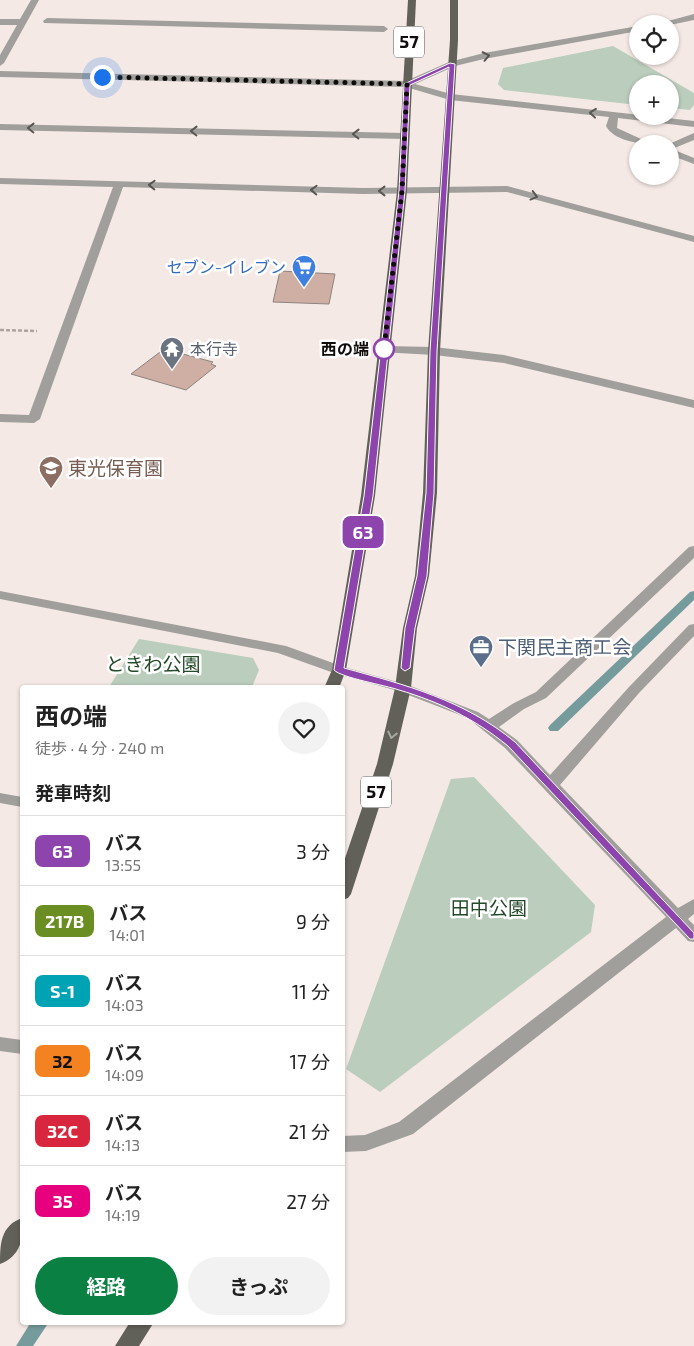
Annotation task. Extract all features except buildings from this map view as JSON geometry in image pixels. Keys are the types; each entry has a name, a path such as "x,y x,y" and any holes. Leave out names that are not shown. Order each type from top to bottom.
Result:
{"main road":[{"name":"57","path":"332,685 338,670 368,496 402,191 412,0"},
{"name":"57","path":"345,878 348,862 385,764 403,688 410,628 422,576 430,493 434,351 445,190 454,0"},
{"path":"0,1255 20,1230"},
{"path":"126,1346 141,1325"}],"street":[{"path":"0,62 35,0"},
{"path":"679,20 694,17"},
{"path":"47,21 384,28"},
{"path":"0,22 22,22"},
{"path":"407,84 452,64 484,56 629,30"},
{"path":"0,74 407,84 450,97 694,124"},
{"path":"615,115 611,126 613,130 629,137"},
{"path":"0,127 405,136"},
{"path":"679,143 694,136"},
{"path":"679,155 694,161"},
{"path":"0,181 402,191 507,189 694,239"},
{"path":"0,418 34,419 119,184"},
{"path":"384,350 434,351 504,359 694,404"},
{"path":"490,726 519,706 541,695 694,550"},
{"path":"0,595 281,649 338,670 403,688 457,708 490,726 511,744 694,936"},
{"path":"550,786 634,690 694,628"},
{"path":"0,798 20,802"},
{"path":"345,1144 366,1143 406,1128 676,917 694,905"},
{"path":"0,1044 20,1047"}],"path":[{"path":"0,330 65,332"}],"green space":[{"path":"613,46 629,55 629,65 646,65 663,75 629,75 629,104 504,90 498,84 503,68"},
{"path":"679,84 694,93 694,105 690,110 679,109"},
{"name":"ときわ公園","path":"139,639 253,658 259,670 253,685 110,685"},
{"name":"田中公園","path":"474,777 595,905 591,932 380,1092 346,1069 451,779"}],"waterway":[{"path":"554,728 694,594"},
{"path":"24,1346 39,1325"}],"bus line":[{"name":"63","path":"405,668 410,628 422,576 430,493 434,351 452,64 407,84 402,191 368,496 348,622 338,670 403,688 457,708 473,715 490,726 511,744 694,936"}],"place":[{"name":"セブン-イレブン","path":"304,288"},
{"name":"西の端","path":"384,349"},
{"name":"本行寺","path":"172,370"},
{"name":"東光保育園","path":"51,489"},
{"name":"下関民主商工会","path":"481,668"}],"route":[{"path":"102,77 407,84 402,191 384,349"}]}
